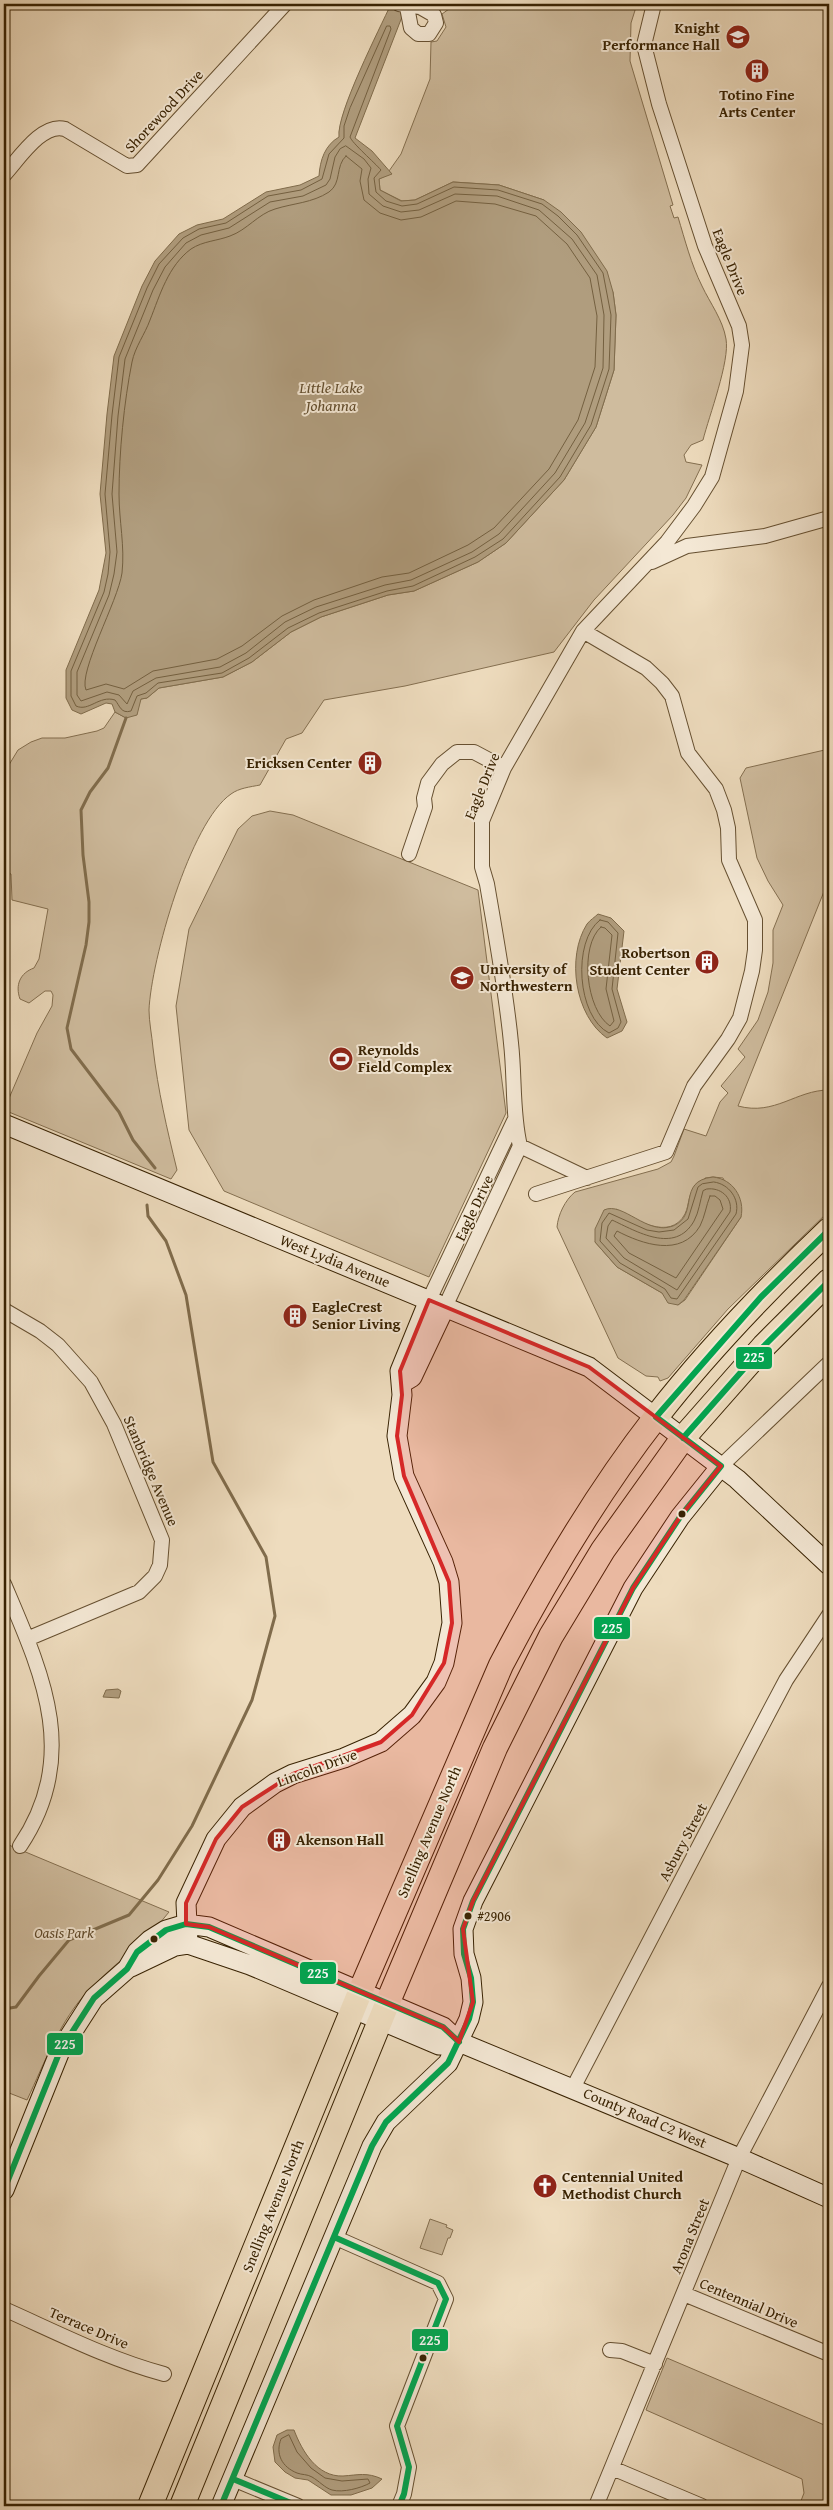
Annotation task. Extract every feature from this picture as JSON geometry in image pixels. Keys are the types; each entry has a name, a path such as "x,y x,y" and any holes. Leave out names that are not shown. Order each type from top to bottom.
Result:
{"highway":[{"name":"Snelling Avenue North","path":"150,2506 356,2001 501,1665 532,1607 580,1526 656,1417 736,1324 829,1230"},
{"name":"Snelling Avenue North","path":"182,2506 495,1748 551,1636 612,1536 683,1438 764,1346 829,1282"}],"street":[{"name":"Shorewood Drive","path":"4,175 43,132 55,128 65,129 122,164 132,167 137,165 285,4"},
{"name":"Eagle Drive","path":"437,1304 514,1121 516,1099 508,1005 487,884 482,867 480,845 482,821 504,768 583,631 647,564 678,527 712,477 736,391 742,345 739,326 705,246 659,104 644,45 654,4"},
{"name":"Eagle Drive","path":"647,564 687,546 765,536 829,518"},
{"path":"678,527 687,546"},
{"path":"536,1194 666,1152 694,1086 728,1039 740,1018 752,971 755,950 754,920 729,860 728,828 724,810 716,789 688,753 672,696 662,683 646,668 583,631"},
{"path":"409,854 425,807 424,798 428,782 442,764 457,752 474,752 504,768"},
{"name":"Eagle Drive","path":"437,1304 520,1146 514,1121"},
{"name":"West Lydia Avenue","path":"4,1124 590,1367 721,1466"},
{"path":"520,1146 587,1178"},
{"name":"Lincoln Drive","path":"188,1944 186,1902 216,1839 242,1807 275,1783 293,1774 344,1758 381,1742 412,1715 431,1689 444,1663 452,1622 450,1594 443,1562 411,1495 399,1456 397,1430 402,1383 400,1371 437,1304"},
{"name":"Stanbridge Avenue","path":"4,1310 40,1331 58,1345 91,1382 114,1424 162,1540 160,1565 155,1576 139,1592 27,1640"},
{"path":"221,2506 372,2146 386,2122 448,2064 459,2042 473,2002 471,1978 464,1954 463,1929 473,1901 633,1588 680,1517 721,1466 829,1363"},
{"path":"721,1466 829,1565"},
{"path":"4,1584 41,1676 48,1702 50,1756 40,1809 34,1824 20,1846"},
{"name":"Asbury Street","path":"573,2088 786,1680 829,1615"},
{"path":"127,1969 137,1952 150,1940 166,1930 186,1924"},
{"name":"County Road C2 West","path":"186,1924 209,1927 356,2001 384,2013 439,2045 459,2042 573,2088 829,2198"},
{"path":"4,2190 60,2051 94,1998 127,1969 175,1946 188,1944"},
{"name":"County Road C2 West","path":"188,1944 356,2001"},
{"name":"Arona Street","path":"596,2506 739,2158 829,1986"},
{"path":"334,2238 438,2283 446,2299 401,2409 396,2426 409,2467 404,2494 399,2506"},
{"name":"Centennial Drive","path":"684,2294 829,2354"},
{"name":"Terrace Drive","path":"4,2308 139,2368 164,2374"},
{"path":"610,2350 622,2351 655,2364"},
{"path":"612,2468 702,2506"},
{"path":"232,2479 298,2506"}],"highlighted area":[{"path":"429,1300 589,1367 721,1466 680,1517 633,1588 473,1901 463,1929 473,2002 459,2042 443,2027 209,1927 186,1924 186,1903 216,1839 242,1807 293,1774 381,1742 412,1715 444,1663 452,1623 449,1582 404,1476 397,1436 402,1395 400,1371"}],"green space":[{"path":"456,4 637,4 631,23 630,61 673,205 670,206 674,218 678,217 695,269 719,318 726,339 725,361 703,440 691,445 684,455 686,462 702,465 686,498 673,515 594,600 554,652 405,686 324,700 302,733 286,739 260,785 234,792 216,809 201,833 175,894 151,988 149,1015 155,1064 163,1110 177,1170 171,1179 4,1110 37,1033 52,1006 53,995 51,991 45,991 29,1003 20,999 18,989 20,980 25,973 34,968 39,959 48,909 12,900 11,874 4,872 4,773 18,750 31,742 42,738 65,738 97,731 104,728 115,712 126,718 141,699 147,698 159,688 223,677 252,662 291,632 321,617 388,595 414,591 478,562 506,543 564,480 596,427 614,370 616,315 613,292 544,200 499,185 453,182 415,200 402,201 380,190 379,179 391,173 389,171 401,154 430,79 431,42 437,41 446,27 442,14"},
{"path":"829,749 829,879 738,1106 763,1108 817,1091 829,1090 829,1211 728,1309 668,1378 660,1381 658,1377 646,1376 618,1358 557,1227 563,1208 575,1192 658,1169 671,1162 684,1129 706,1136 720,1102 728,1093 721,1086 745,1057 738,1049 758,1020 768,992 773,963 773,930 783,905 768,881 757,858 740,778 746,768","holes":["705,1178 723,1178 741,1217 685,1300 678,1305 662,1293 617,1267 595,1242 616,1209 652,1226 670,1226 678,1222 685,1214 691,1193"]},
{"name":"Reynolds Field Complex","path":"270,811 293,815 478,890 506,1113 429,1277 224,1191 189,1130 176,1006 189,929 238,829 252,816"},
{"name":"Oasis Park","path":"4,1843 169,1912 79,2002 61,2028 27,2100 4,2091"},
{"path":"430,2219 447,2225 446,2227 453,2230 442,2255 420,2248"},
{"path":"667,2358 829,2427 829,2506 799,2506 804,2493 802,2479 646,2410"}],"water":[{"name":"Little Lake Johanna","path":"391,4 407,4 355,138 372,151 392,174 379,179 380,190 401,201 415,200 453,182 499,185 544,200 561,212 581,232 607,271 613,292 616,315 614,370 596,427 564,480 506,543 478,562 414,591 388,595 321,617 291,632 252,662 223,677 159,688 147,698 141,699 137,715 126,718 115,712 112,704 106,703 81,714 72,710 66,698 66,670 99,590 106,553 100,494 114,356 142,286 155,261 179,234 197,225 223,219 266,192 300,185 319,176 324,154 330,144 339,137 344,110 351,91"},
{"path":"598,914 611,918 624,931 617,989 627,1022 622,1031 607,1038 587,1016 577,985 577,953 581,937 587,924"},
{"path":"713,1177 726,1181 736,1191 741,1203 741,1217 684,1300 678,1305 668,1303 662,1293 617,1267 595,1242 595,1229 604,1210 619,1210 654,1226 663,1228 673,1226 681,1221 685,1214 691,1191 695,1185 702,1180"},
{"path":"118,1689 121,1691 119,1698 103,1697 106,1690"},
{"path":"287,2430 294,2430 306,2454 318,2467 326,2472 343,2476 367,2475 382,2479 372,2488 351,2495 331,2495 308,2480 295,2478 285,2472 275,2462 273,2447 277,2435"}],"waterway":[{"path":"126,718 108,768 90,792 81,810 89,922 86,945 67,1028 71,1049 119,1112 133,1140 155,1168"},
{"path":"4,2009 16,2007 69,1940 129,1915 158,1880 192,1826 252,1700 275,1616 266,1557 213,1462 186,1295 166,1241 148,1216 147,1205"}],"transit line":[{"name":"225","path":"721,1466 656,1417 761,1297 829,1230"},
{"name":"225","path":"683,1438 764,1346 829,1281"},
{"name":"225","path":"221,2506 372,2146 386,2122 448,2063 469,2019 473,2002 471,1978 464,1954 463,1929 473,1901 633,1588 680,1517 721,1466"},
{"name":"225","path":"4,2190 60,2051 94,1998 127,1969 137,1952 166,1930 186,1924 209,1927 443,2027 459,2042"},
{"name":"225","path":"334,2237 438,2283 446,2299 397,2426 409,2467 404,2494 399,2506"},
{"name":"225","path":"233,2479 298,2506"}],"place":[{"name":"Knight Performance Hall","path":"738,37"},
{"name":"Totino Fine Arts Center","path":"757,71"},
{"name":"Ericksen Center","path":"370,763"},
{"name":"Robertson Student Center","path":"707,962"},
{"name":"University of Northwestern","path":"462,978"},
{"name":"Reynolds Field Complex","path":"341,1059"},
{"name":"EagleCrest Senior Living","path":"295,1316"},
{"name":"Akenson Hall","path":"279,1840"},
{"name":"#2906","path":"468,1916"},
{"name":"Centennial United Methodist Church","path":"545,2186"}]}
